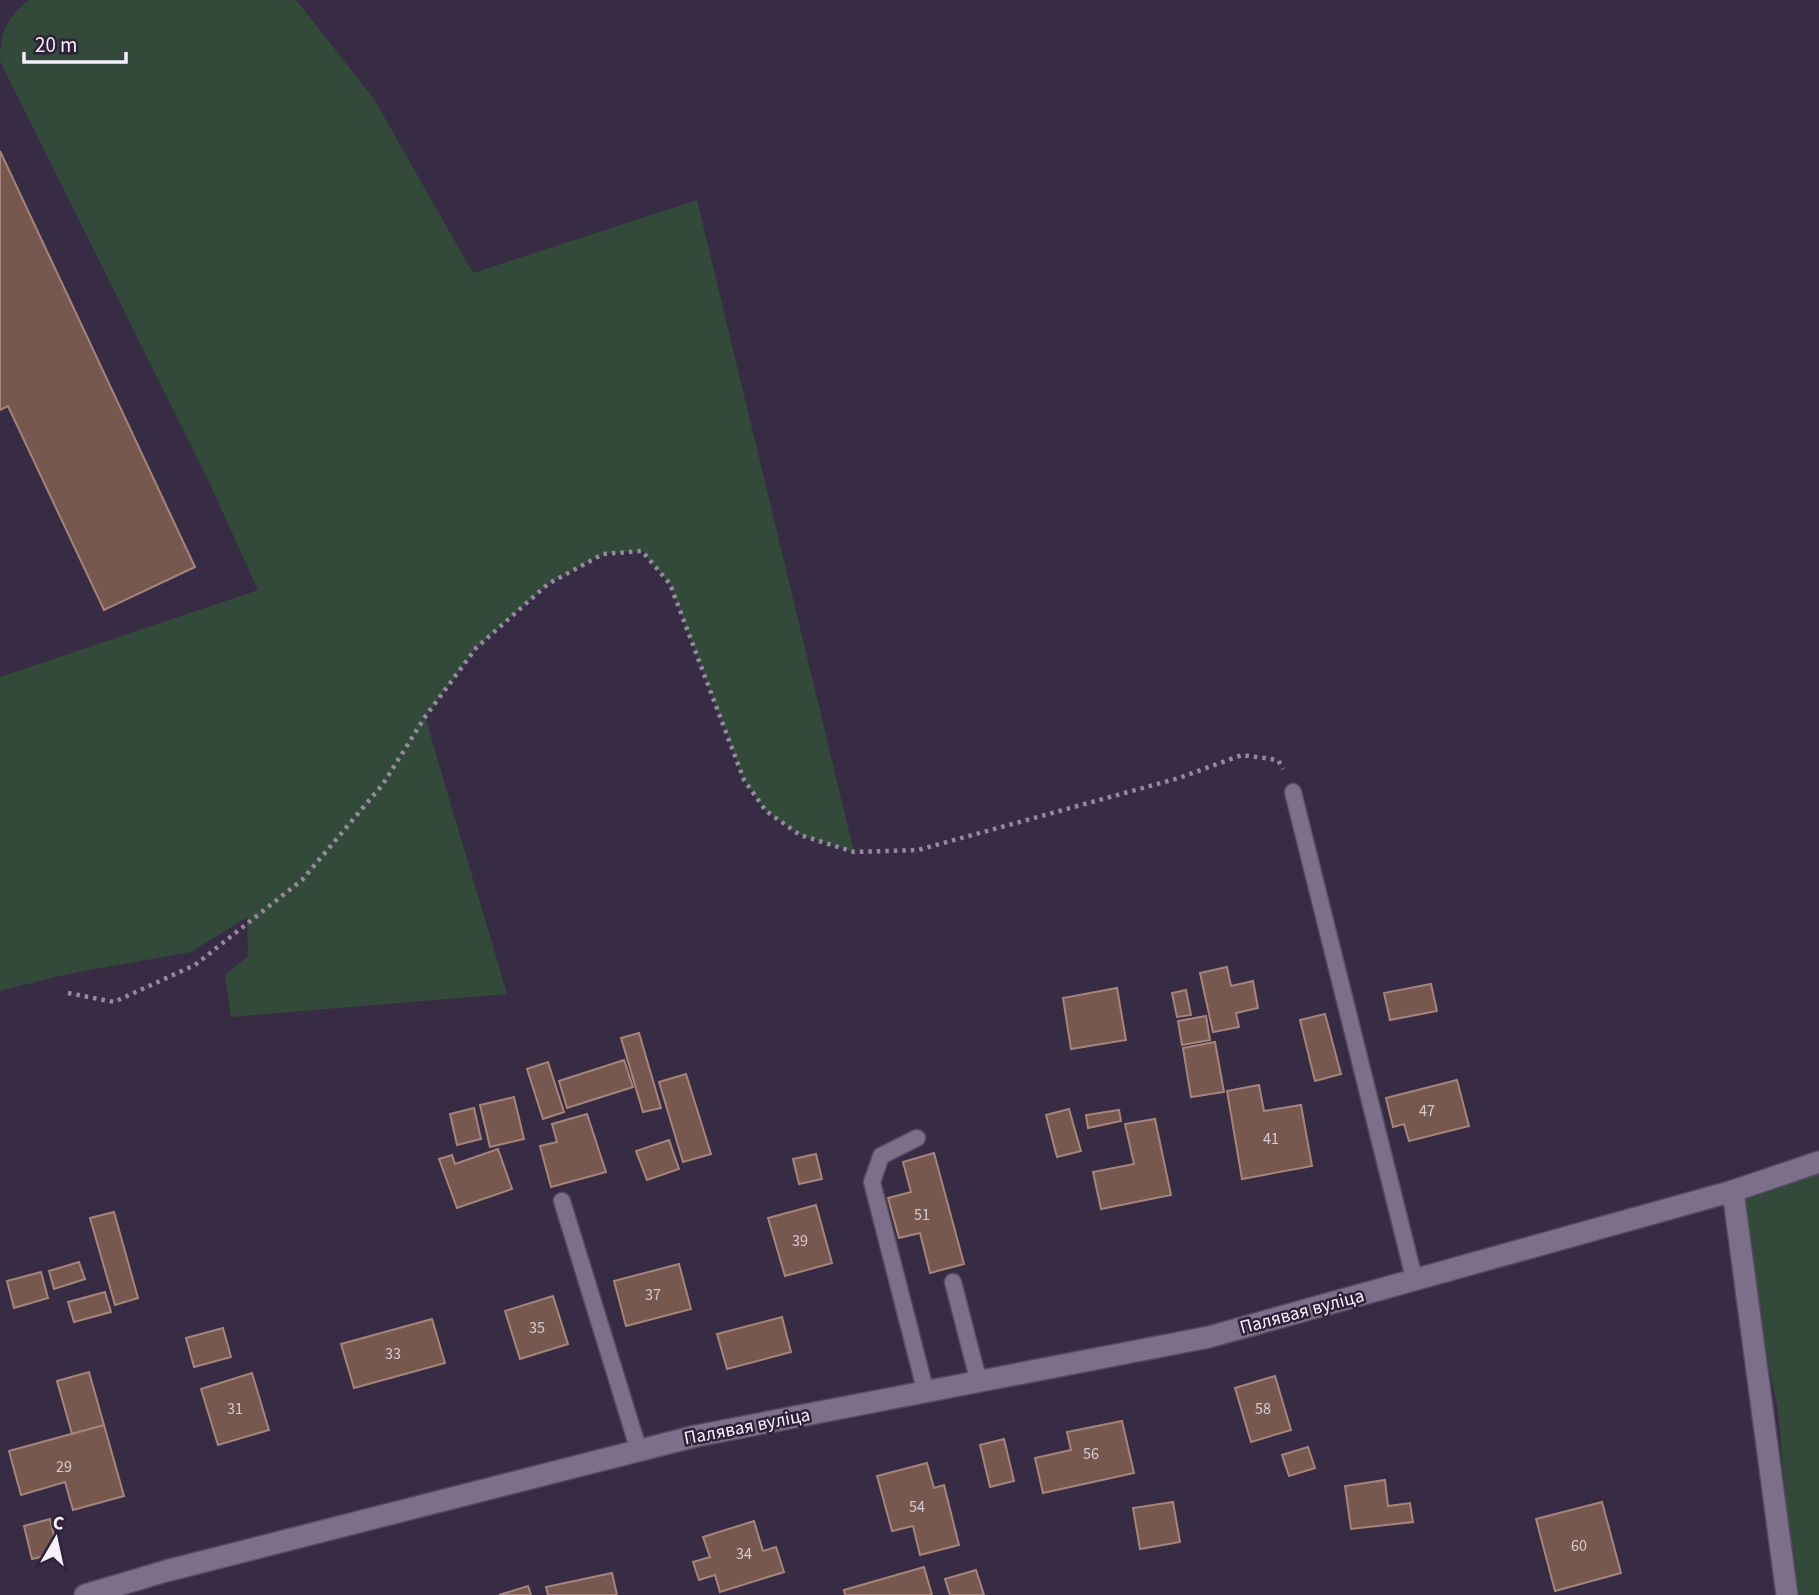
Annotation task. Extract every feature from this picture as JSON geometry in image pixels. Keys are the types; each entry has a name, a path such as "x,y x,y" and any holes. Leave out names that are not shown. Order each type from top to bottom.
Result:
{"main road":[{"name":"Палявая вуліца","path":"85,1595 166,1571 696,1436 1209,1337 1415,1282 1732,1191 1819,1163"},
{"path":"1732,1191 1787,1595"}],"lane":[{"path":"1293,792 1415,1282"},
{"path":"917,1138 881,1156 872,1182 926,1393"},
{"path":"562,1200 639,1451"},
{"path":"953,1283 979,1382"}],"path":[{"path":"68,993 114,1002 195,965 302,880 383,784 425,717 476,648 548,584 603,554 642,551 670,584 744,780 766,811 800,835 853,852 918,850 1179,778 1242,755 1278,760 1293,792"}],"green space":[{"path":"29,0 296,0 374,99 473,273 697,200 854,852 800,835 766,811 744,780 670,584 642,551 603,554 548,584 476,648 425,717 507,994 231,1017 225,975 248,956 247,917 191,952 68,974 0,991 0,677 258,590 210,484 0,61 1,42 6,27 15,13"},
{"path":"1819,1162 1819,1595 1794,1595 1778,1410 1733,1191"}],"building":[{"path":"0,151 195,567 104,610 8,406 0,410"},
{"path":"1227,967 1231,986 1253,981 1258,1008 1236,1013 1239,1027 1213,1032 1200,973"},
{"path":"1431,984 1437,1011 1390,1020 1384,993"},
{"path":"1117,988 1126,1040 1071,1049 1063,998"},
{"path":"1186,990 1191,1015 1177,1017 1172,993"},
{"path":"1325,1014 1341,1074 1315,1081 1300,1020"},
{"path":"1206,1016 1210,1040 1182,1045 1178,1021"},
{"path":"639,1033 661,1108 643,1112 621,1038"},
{"path":"1215,1042 1224,1092 1191,1097 1183,1048"},
{"path":"624,1060 633,1087 567,1108 559,1081"},
{"path":"548,1062 564,1112 543,1119 527,1069"},
{"path":"686,1074 711,1154 683,1162 659,1082"},
{"path":"1457,1080 1469,1126 1409,1141 1404,1124 1393,1127 1386,1098"},
{"path":"1259,1085 1264,1111 1301,1105 1312,1166 1242,1179 1227,1091"},
{"path":"514,1097 524,1139 490,1147 480,1105"},
{"path":"474,1108 481,1139 457,1145 450,1114"},
{"path":"1069,1109 1081,1151 1057,1157 1046,1115"},
{"path":"1119,1110 1121,1121 1088,1128 1086,1115"},
{"path":"587,1114 606,1172 551,1187 540,1146 557,1142 552,1124"},
{"path":"1155,1119 1171,1195 1101,1209 1093,1172 1134,1164 1125,1124"},
{"path":"669,1140 679,1169 647,1180 636,1151"},
{"path":"498,1149 512,1189 457,1208 439,1159 452,1155 455,1164"},
{"path":"934,1153 964,1264 930,1273 920,1233 899,1238 888,1198 911,1192 903,1162"},
{"path":"816,1154 822,1179 799,1184 793,1159"},
{"path":"816,1205 832,1263 785,1276 768,1218"},
{"path":"114,1212 138,1298 115,1305 90,1218"},
{"path":"79,1262 85,1279 54,1289 49,1271"},
{"path":"679,1264 691,1309 626,1326 614,1281"},
{"path":"41,1272 48,1298 14,1308 7,1281"},
{"path":"105,1292 111,1312 74,1322 68,1302"},
{"path":"553,1296 568,1344 520,1359 505,1311"},
{"path":"782,1317 791,1352 727,1369 717,1334"},
{"path":"432,1319 445,1363 354,1388 341,1344"},
{"path":"223,1328 231,1357 194,1367 186,1338"},
{"path":"89,1372 104,1425 72,1434 57,1381"},
{"path":"252,1373 269,1430 218,1445 201,1389"},
{"path":"1275,1376 1291,1430 1251,1442 1235,1388"},
{"path":"1122,1421 1134,1473 1043,1493 1035,1458 1071,1450 1067,1432"},
{"path":"104,1425 124,1496 73,1510 65,1482 21,1495 9,1451"},
{"path":"1004,1439 1014,1481 990,1487 980,1445"},
{"path":"1308,1447 1315,1468 1289,1476 1282,1455"},
{"path":"927,1463 934,1488 944,1485 959,1545 920,1555 913,1526 892,1531 877,1476"},
{"path":"1385,1480 1388,1506 1410,1503 1413,1522 1351,1529 1345,1486"},
{"path":"1173,1502 1180,1542 1140,1549 1133,1508"},
{"path":"1602,1502 1621,1573 1555,1591 1536,1519"},
{"path":"50,1519 58,1553 32,1559 24,1526"},
{"path":"754,1521 763,1551 776,1547 784,1572 720,1592 715,1575 699,1580 693,1562 710,1557 703,1537"},
{"path":"924,1567 932,1595 845,1595 844,1590"},
{"path":"976,1570 984,1595 950,1595 945,1579"},
{"path":"612,1573 617,1595 548,1595 546,1587"},
{"path":"528,1586 531,1595 499,1595"}]}
